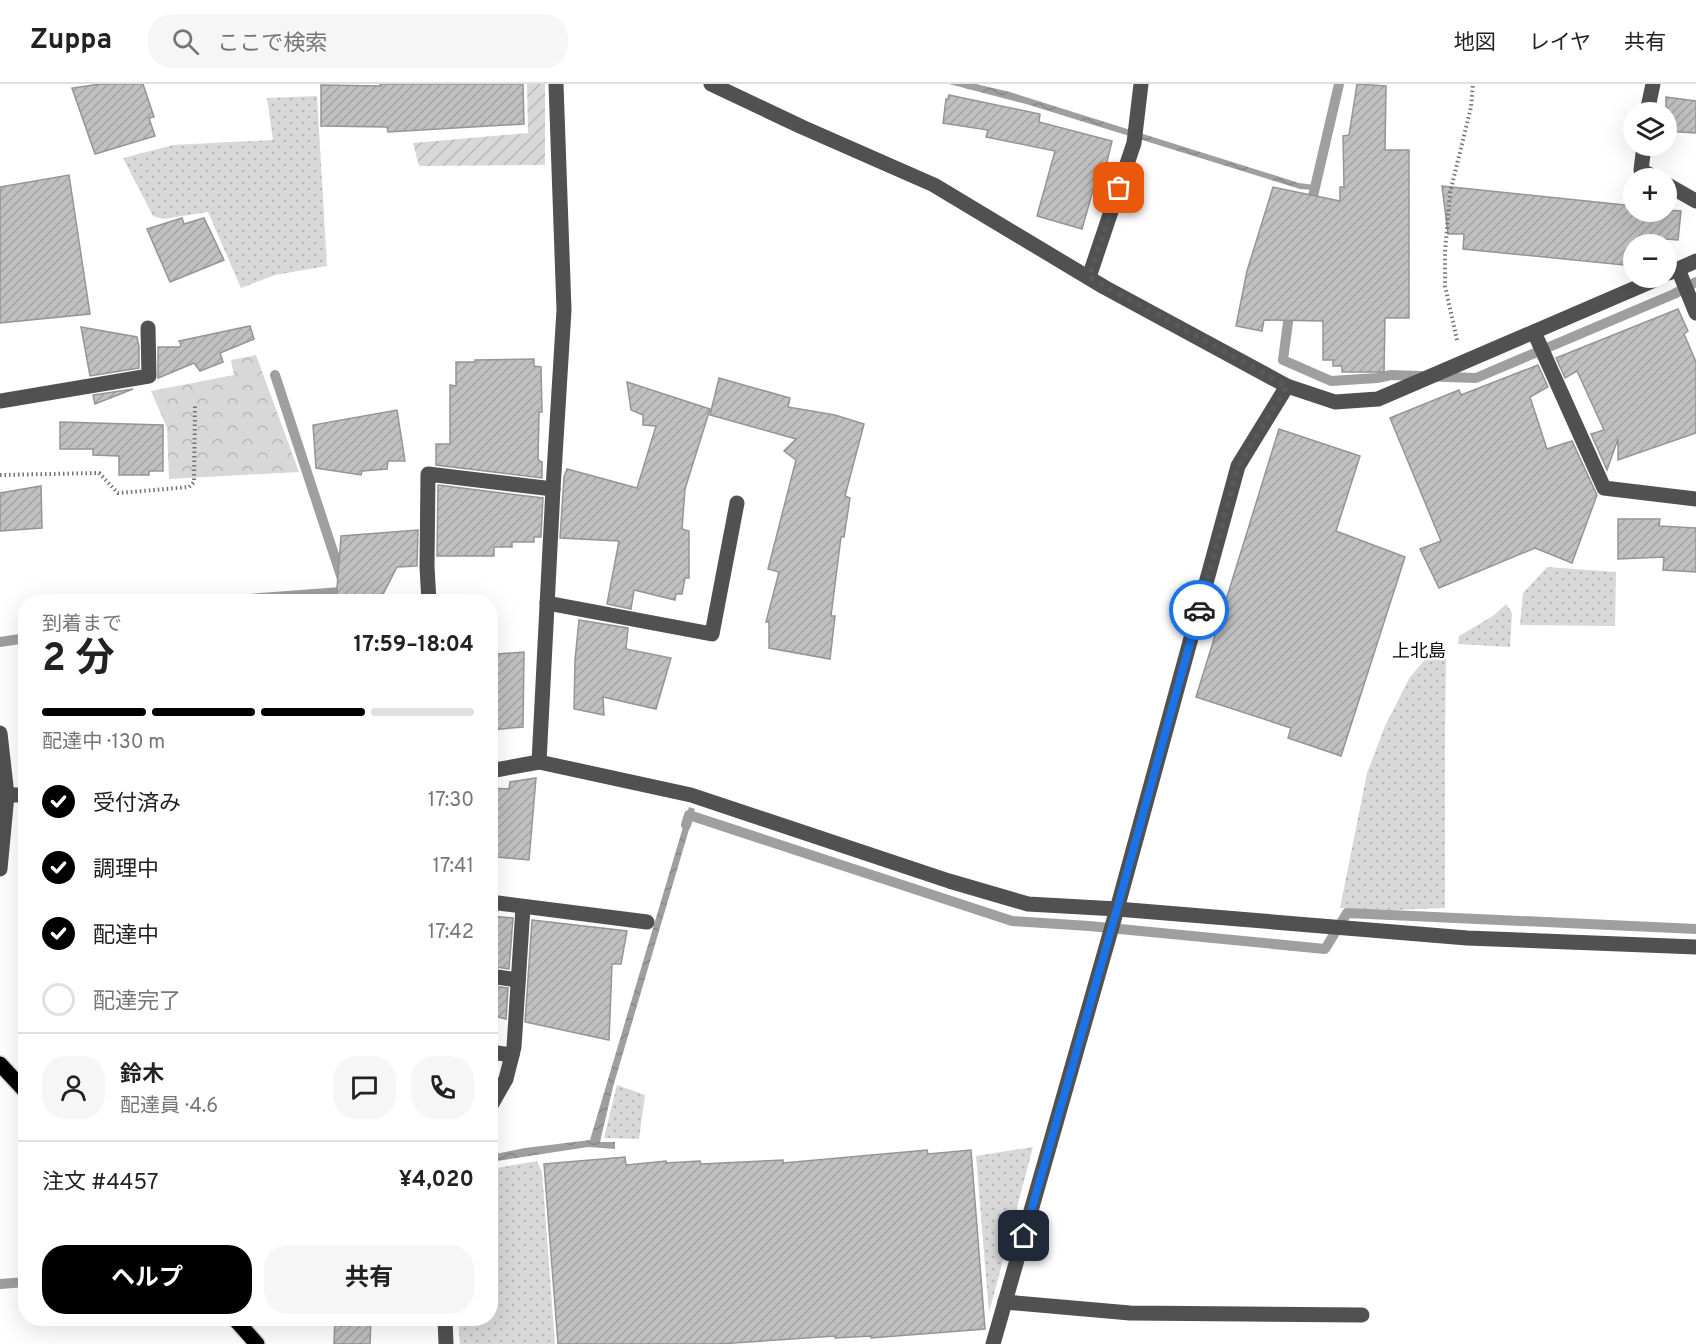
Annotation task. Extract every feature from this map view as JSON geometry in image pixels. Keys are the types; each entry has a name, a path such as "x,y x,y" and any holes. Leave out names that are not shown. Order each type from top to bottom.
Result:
{"main road":[{"path":"0,1064 18,1083"},
{"path":"241,1326 257,1344"}],"street":[{"path":"539,762 564,310 556,84"},
{"path":"711,84 802,128 934,185 1089,277 1287,386 1335,402 1378,399 1636,288"},
{"path":"1089,277 1134,143 1141,84"},
{"path":"1649,102 1653,84"},
{"path":"1677,190 1696,201"},
{"path":"1677,270 1696,261"},
{"path":"1677,281 1696,313"},
{"path":"0,401 148,376 148,328"},
{"path":"1534,332 1604,488 1696,500"},
{"path":"993,1344 1117,909 1238,466 1287,386"},
{"path":"429,594 428,474 553,489"},
{"path":"547,603 712,634 737,503"},
{"path":"0,733 7,795 0,869"},
{"path":"498,770 539,762 691,795 949,881 1028,904 1117,909 1467,938 1696,947"},
{"path":"7,795 18,795"},
{"path":"498,903 647,922"},
{"path":"498,1092 506,1078 514,1047 523,907"},
{"path":"498,977 518,980"},
{"path":"498,1053 512,1055"},
{"path":"1005,1302 1130,1313 1362,1315"},
{"path":"445,1326 446,1344"}],"path":[{"path":"1462,363 1445,286 1445,252 1450,194 1471,107 1473,84"},
{"path":"0,475 99,473 118,493 189,487 194,482 195,406"}],"green space":[{"path":"527,84 545,84 545,165 419,166 413,143 528,133"},
{"path":"317,96 327,266 275,275 241,288 208,212 163,219 153,216 123,158 173,145 273,140 267,98"},
{"path":"256,355 299,472 169,479 167,428 151,391 234,375 231,360"},
{"path":"1547,567 1616,572 1615,626 1520,625 1523,593"},
{"path":"1506,604 1512,613 1510,647 1458,644 1459,636 1493,616"},
{"path":"1435,648 1446,652 1445,908 1392,910 1340,908 1367,773 1385,726 1410,677"},
{"path":"617,1085 645,1095 639,1139 604,1138"},
{"path":"1033,1147 989,1313 976,1156"},
{"path":"537,1161 542,1172 555,1344 460,1344 459,1326 498,1326 498,1168"}],"water":[{"path":"949,84 976,84 1010,92 1299,183 1315,185 1314,190 1300,189 1026,104"},
{"path":"689,807 695,809 613,1087 600,1142 615,1142 615,1149 588,1147 498,1161 498,1154 590,1140"}],"building":[{"path":"101,84 143,84 154,117 149,118 155,136 95,154 72,88"},
{"path":"380,84 523,84 524,124 388,132 387,127 321,126 321,85 381,86"},
{"path":"1357,84 1386,86 1385,150 1409,150 1409,318 1385,318 1384,372 1342,372 1342,366 1333,366 1333,360 1323,360 1323,321 1264,320 1262,331 1236,326 1247,271 1273,187 1340,201 1340,187 1344,187 1343,136 1349,135"},
{"path":"949,95 1040,114 1039,122 1112,141 1105,170 1099,169 1082,229 1037,216 1055,151 986,137 988,130 943,123 946,99"},
{"path":"1666,97 1696,101 1696,133 1677,132 1677,102 1666,102"},
{"path":"69,175 90,314 0,323 0,187"},
{"path":"1442,186 1623,205 1623,222 1677,222 1677,211 1681,211 1678,240 1677,234 1623,234 1623,265 1463,249 1464,234 1448,234"},
{"path":"182,218 184,224 204,218 224,260 170,282 147,229"},
{"path":"1678,309 1688,331 1684,334 1696,362 1696,433 1618,460 1618,439 1607,470 1591,434 1604,430 1577,371 1565,378 1556,358"},
{"path":"250,326 254,339 220,353 223,362 200,371 194,363 158,378 158,347 180,347 179,341"},
{"path":"81,327 137,337 139,368 90,376"},
{"path":"534,359 534,366 541,367 542,412 539,412 538,460 542,462 542,478 436,465 436,444 450,444 450,385 456,386 456,362"},
{"path":"1538,365 1548,387 1530,397 1547,449 1572,441 1597,495 1572,563 1535,548 1439,588 1420,549 1441,541 1390,418 1459,390 1461,395"},
{"path":"719,378 790,398 788,407 835,415 864,424 845,496 850,498 844,537 841,537 831,616 835,616 830,659 769,648 769,622 766,622 779,572 768,569 796,460 784,451 796,439 710,415"},
{"path":"627,382 710,409 685,489 682,529 689,531 689,578 685,578 682,594 676,594 675,600 634,590 631,609 607,604 619,541 560,538 564,477 567,469 637,488 656,426 643,425 643,415 631,410"},
{"path":"133,389 95,404 93,395"},
{"path":"397,410 405,461 388,461 387,469 362,471 361,475 316,468 313,425"},
{"path":"60,422 163,425 163,471 149,471 149,475 119,475 119,456 93,455 93,449 60,449"},
{"path":"1279,429 1360,456 1336,531 1405,557 1341,756 1288,738 1291,728 1196,697"},
{"path":"438,485 543,498 541,537 534,537 534,542 512,542 512,547 494,547 494,556 437,556"},
{"path":"41,486 42,528 0,531 0,493"},
{"path":"1618,519 1660,519 1659,526 1696,528 1696,572 1663,570 1664,557 1618,559"},
{"path":"418,530 417,566 397,567 383,594 337,594 341,536"},
{"path":"579,620 628,628 626,649 671,658 656,709 603,697 604,715 574,709"},
{"path":"524,652 523,727 498,729 498,654"},
{"path":"536,778 529,860 498,857 498,788 509,789 510,782"},
{"path":"498,917 513,918 509,969 498,967"},
{"path":"532,920 627,931 621,964 612,964 609,1040 525,1022"},
{"path":"498,987 508,988 506,1019 498,1017"},
{"path":"927,1150 928,1154 971,1150 985,1329 871,1338 871,1336 835,1338 835,1336 719,1344 558,1344 544,1164 625,1157 626,1165 666,1161 666,1163 700,1161 701,1164 783,1160 783,1163"},
{"path":"335,1326 371,1326 370,1344 334,1344"}],"waterway":[{"path":"1310,209 1339,84"},
{"path":"1290,307 1283,360 1331,381 1391,375 1476,378 1674,294 1696,282"},
{"path":"275,375 344,585 341,592 315,594"},
{"path":"0,642 18,639"},
{"path":"686,825 689,815 1012,921 1089,926 1325,949 1347,913 1696,929"},
{"path":"0,1284 18,1283"}],"way so far":[{"path":"1119,188 1089,277 1287,386 1238,466 1199,610"}],"district":[{"name":"上北島","path":"1419,651"}],"route":[{"path":"1024,1236 1199,610"}]}
